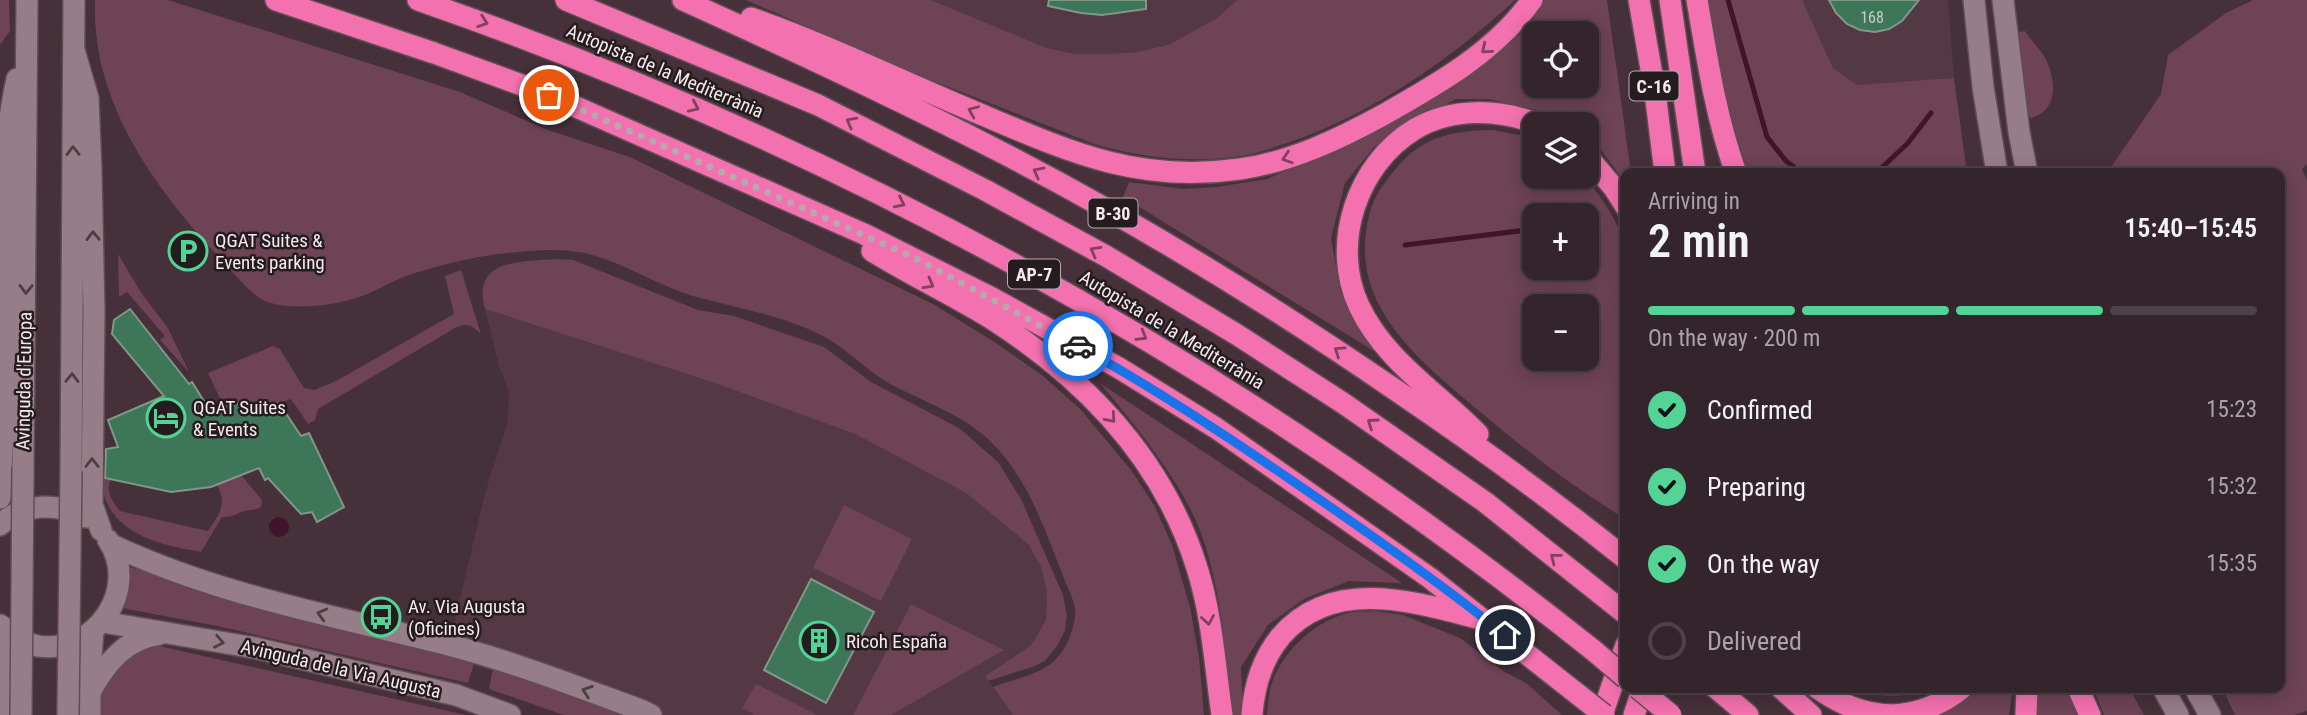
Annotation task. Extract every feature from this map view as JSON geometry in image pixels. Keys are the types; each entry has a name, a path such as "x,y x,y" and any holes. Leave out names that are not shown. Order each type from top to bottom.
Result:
{"highway":[{"path":"276,0 434,52 549,95 917,259 1119,368 1216,428 1335,510 1486,620 1603,715 1620,663"},
{"name":"Autopista de la Mediterrània","path":"418,0 530,39 740,127 924,215 1004,257 1133,330 1346,466 1498,575 1620,673"},
{"name":"Autopista de la Mediterrània","path":"566,0 818,105 985,190 1106,256 1236,334 1343,403 1485,502 1620,609"},
{"name":"B-30","path":"683,0 925,113 1088,199 1238,287 1329,344 1516,474 1620,554"},
{"path":"700,0 786,30 1085,157 1132,167 1196,173 1260,166 1347,134 1415,96 1481,54 1513,24 1532,0"},
{"name":"C-16","path":"1639,0 1657,103 1664,168"},
{"name":"C-16","path":"1671,0 1694,168"},
{"path":"1697,0 1715,96 1734,168"},
{"path":"1516,474 1475,431 1401,364 1376,334 1359,306 1350,276 1347,250 1350,223 1357,199 1371,172 1391,148 1415,129 1439,119 1467,113 1494,112 1522,118"},
{"path":"1599,170 1620,198"},
{"path":"786,199 991,319 1036,350 1108,413 1158,479 1186,537 1198,570 1206,607 1222,715"},
{"path":"1252,715 1258,675 1276,643 1301,618 1333,601 1377,597 1441,608 1486,620"},
{"path":"1634,715 1641,693"},
{"path":"1644,693 1671,715"},
{"path":"1722,693 1748,715"},
{"path":"1787,693 1811,715"},
{"path":"1826,693 1848,706 1891,715 1928,709 1955,693"},
{"path":"2025,715 2027,693"},
{"path":"2080,693 2090,715"}],"street":[{"name":"Avinguda d'Europa","path":"21,715 27,0"},
{"path":"68,715 74,0"},
{"path":"1974,0 1983,87 1996,168"},
{"path":"2003,0 2026,168"},
{"name":"Avinguda d'Europa","path":"1,524 1,462 6,380 6,174 10,105 26,47"},
{"path":"74,50 88,98 94,312 92,504 119,569 114,602 98,627 90,715"},
{"path":"1,524 22,511 49,506 73,511 87,517 106,537 206,583 489,656 651,715"},
{"path":"0,625 23,642 51,647 67,645 98,627"},
{"name":"Avinguda de la Via Augusta","path":"98,627 170,632 255,648 456,695 510,715"},
{"name":"Avinguda de la Via Augusta","path":"90,692 102,670 122,650 142,636 170,632"},
{"path":"0,648 4,665 3,715"},
{"path":"2167,693 2178,715"},
{"path":"2198,693 2210,715"}],"shaded area":[{"path":"0,0 9,0 10,31 0,45"},
{"path":"95,0 168,0 460,92 548,130 630,157 933,304 996,343 1042,375 1081,410 1131,470 1154,505 1172,545 1190,607 1199,657 1204,715 1013,715 993,687 1037,672 1055,660 1063,651 1074,625 1072,597 1034,505 1004,456 980,432 890,384 833,342 810,330 777,318 693,296 599,257 564,250 498,254 455,262 412,274 338,303 299,307 275,304 259,298 240,281 171,201 149,171 131,139 103,72 96,37"},
{"path":"746,0 931,0 1047,48 1076,54 1105,54 1138,52 1170,44 1217,18 1237,0 1515,0 1464,44 1408,84 1349,117 1256,153 1227,158 1189,159 1131,153 1094,144 921,76"},
{"path":"931,0 1237,0 1217,18 1172,43 1138,52 1076,54 1047,48"},
{"path":"1543,0 1607,0 1630,168 1620,168 1620,176 1599,147 1599,112 1544,112 1489,99 1456,99 1411,122 1374,147 1345,183 1331,238 1340,290 1356,325 1374,351 1123,197 1129,182 1183,189 1267,179 1369,133 1451,89 1522,33 1522,98 1599,98 1599,21 1532,21"},
{"path":"1708,0 1802,0 1833,68 1857,85 1954,78 1966,168 1746,168 1728,107"},
{"path":"1789,0 1948,0 1954,78 1801,94"},
{"path":"2253,0 2307,0 2307,164 2302,169 2307,180 2307,711 2294,715 2235,715 2224,693 2285,693 2285,168 2110,168 2161,94 2168,55 2226,13"},
{"path":"2025,31 2047,61 2053,81 2047,107 2041,114 2031,118 2024,109 2016,38 2019,32"},
{"path":"1492,130 1522,136 1522,189 1594,189 1619,229 1620,516 1587,495 1535,456 1441,378 1400,337 1384,314 1372,289 1366,262 1366,233 1372,207 1380,190 1406,158 1418,148 1443,136"},
{"path":"118,254 142,294 168,328 189,372 160,340 165,336 127,292 119,297"},
{"path":"573,260 698,310 734,316 824,347 871,382 959,428 998,462 1021,499 1063,595 1067,615 1065,631 1057,646 1045,661 1032,667 988,681 985,676 1031,645 1046,620 1047,592 1041,567 1028,544 966,493 855,434 712,382 485,309 483,292 486,280 493,272 515,263"},
{"path":"461,270 481,334 469,325 455,328 318,409 315,420 308,424 291,399 251,413 245,402 226,411 208,373 273,346 280,349 304,388 314,390 336,381 454,314 445,276"},
{"path":"485,309 712,382 855,434 966,493 1028,544 1041,567 1047,592 1046,620 1031,645 985,676 1013,715 651,715 449,645 485,493 507,424 509,393 499,366"},
{"path":"1100,383 1402,583 1349,581 1304,599 1268,625 1241,667 1243,715 1232,715 1220,608 1211,566 1197,524 1187,502 1160,460"},
{"path":"241,475 262,500 261,507 222,517 201,552 150,539 126,527 109,507 98,476 111,479 109,492 120,511 208,531 222,504 217,485"},
{"path":"844,505 912,539 881,601 813,568"},
{"path":"275,517 283,517 289,527 283,537 275,537 269,531 269,523"},
{"path":"129,567 475,660 468,683 217,626 122,608"},
{"path":"911,604 1004,650 891,715 853,715"},
{"path":"1375,611 1403,615 1460,638 1505,672 1526,683 1562,715 1267,715 1274,677 1296,644 1328,620 1353,612"},
{"path":"150,644 466,715 89,715 102,670"},
{"path":"494,663 631,715 564,715 489,689"},
{"path":"756,684 817,715 755,715 742,708"},
{"path":"1868,693 1916,693 1891,696"},
{"path":"1973,693 2012,693 2009,715 1942,715"},
{"path":"2038,693 2072,693 2079,715 2038,715"},
{"path":"2095,693 2132,693 2144,715 2104,715"}],"building":[{"path":"1049,0 1146,0 1146,9 1102,15 1048,6"},
{"path":"1829,0 1919,0 1902,21 1889,29 1875,32 1860,30 1847,24 1836,13"},
{"path":"130,309 189,384 192,382 210,411 245,402 251,413 279,403 301,436 309,433 344,507 317,522 312,512 301,514 268,478 265,480 259,468 211,487 171,492 105,478 106,449 118,447 108,420 164,396 112,334 114,320"},
{"name":"Ricoh España","path":"811,579 874,612 826,703 764,670"}],"waterway":[{"path":"1728,0 1767,137 1786,161 1795,168"},
{"path":"1881,168 1907,144 1931,113"},
{"path":"1405,245 1522,231"}],"way so far":[{"path":"549,95 917,259 1078,346"}],"place":[{"name":"QGAT Suites & Events parking","path":"188,251"},
{"name":"QGAT Suites & Events","path":"166,418"},
{"name":"Av. Via Augusta (Oficines)","path":"381,617"},
{"name":"Ricoh España","path":"819,641"}],"route":[{"path":"1078,346 1216,428 1430,578 1505,635"}]}
